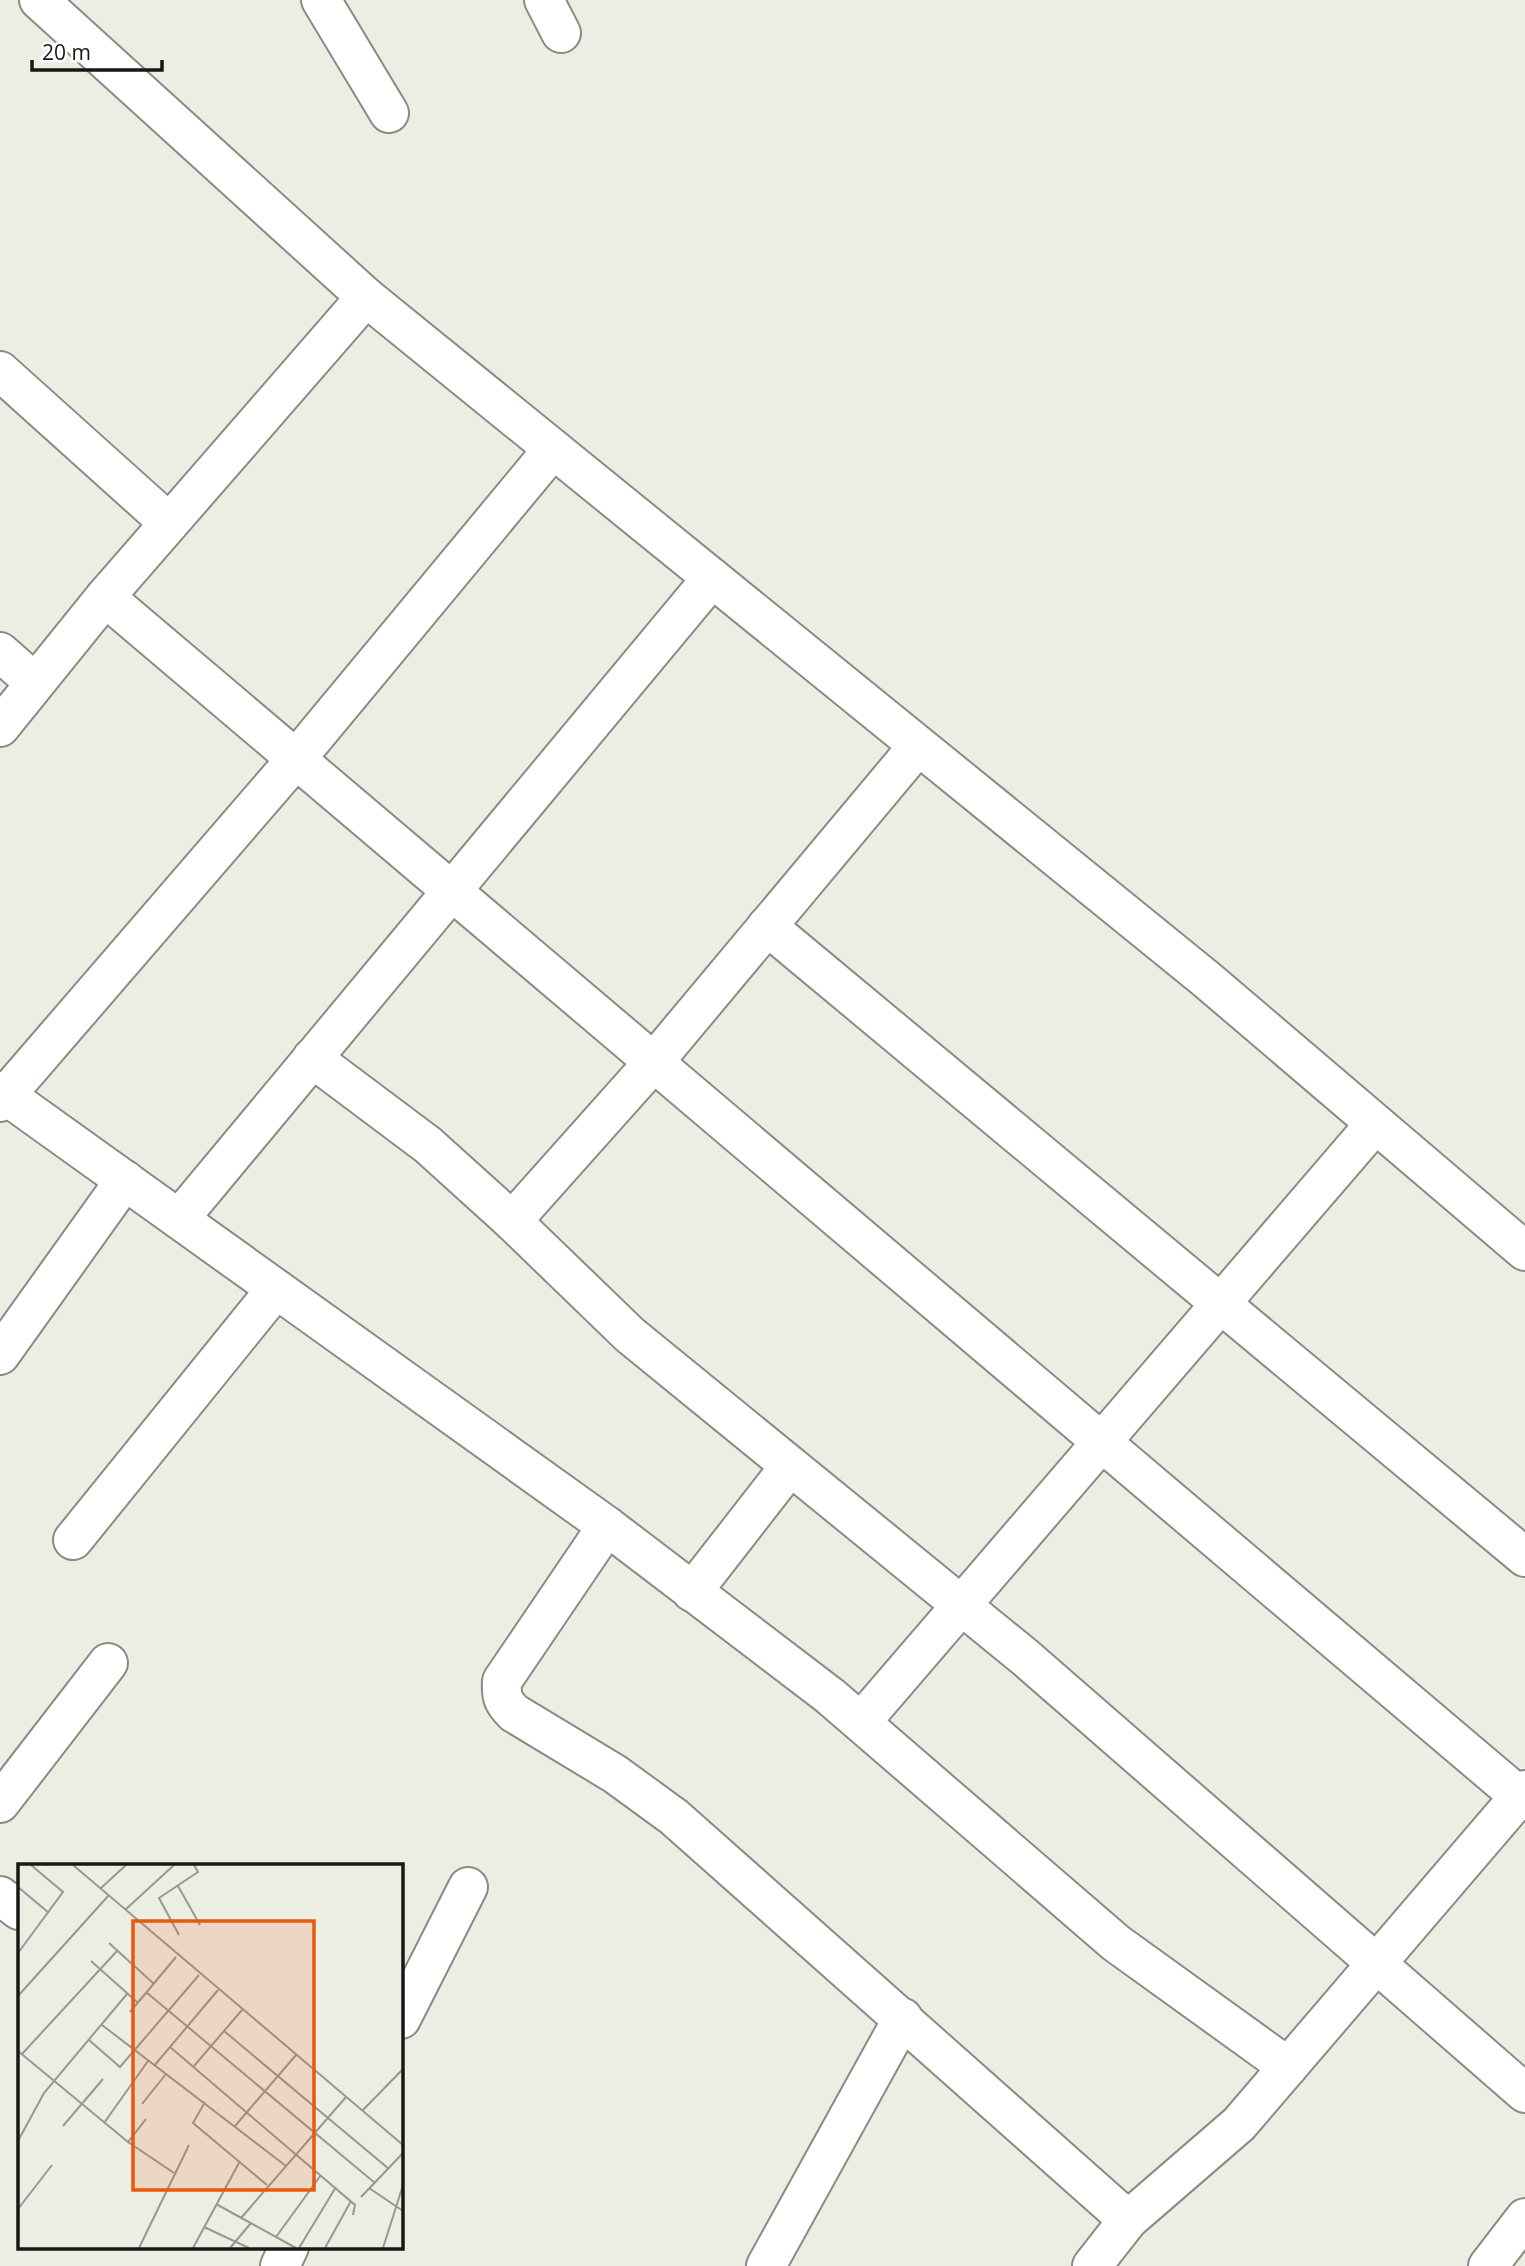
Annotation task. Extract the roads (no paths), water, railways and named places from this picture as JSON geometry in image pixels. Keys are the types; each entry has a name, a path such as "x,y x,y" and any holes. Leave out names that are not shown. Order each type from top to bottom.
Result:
{"street":[{"path":"39,0 366,298 1206,979 1525,1251"},
{"path":"321,0 389,113"},
{"path":"0,727 105,597 366,298"},
{"path":"0,371 169,523"},
{"path":"553,449 296,759 2,1096 125,1180 607,1526 830,1696 1116,1943 1288,2067"},
{"path":"179,1219 712,578"},
{"path":"105,597 1101,1443 1523,1796 1239,2124 1128,2220 1091,2266"},
{"path":"0,652 35,683"},
{"path":"512,1221 653,1062 918,746"},
{"path":"767,926 1222,1302 1525,1557"},
{"path":"312,1058 428,1145 512,1221 630,1335 1026,1658 1525,2093"},
{"path":"861,1723 1376,1124"},
{"path":"0,1355 125,1180"},
{"path":"73,1540 276,1289"},
{"path":"692,1592 790,1466"},
{"path":"607,1526 510,1667 502,1681 501,1697 514,1713 615,1774 674,1817 1128,2220"},
{"path":"0,1803 108,1664"},
{"path":"402,2017 468,1886"},
{"path":"0,1896 18,1909"},
{"path":"766,2266 903,2018"},
{"path":"1488,2266 1525,2218"},
{"path":"280,2266 289,2248"}]}
